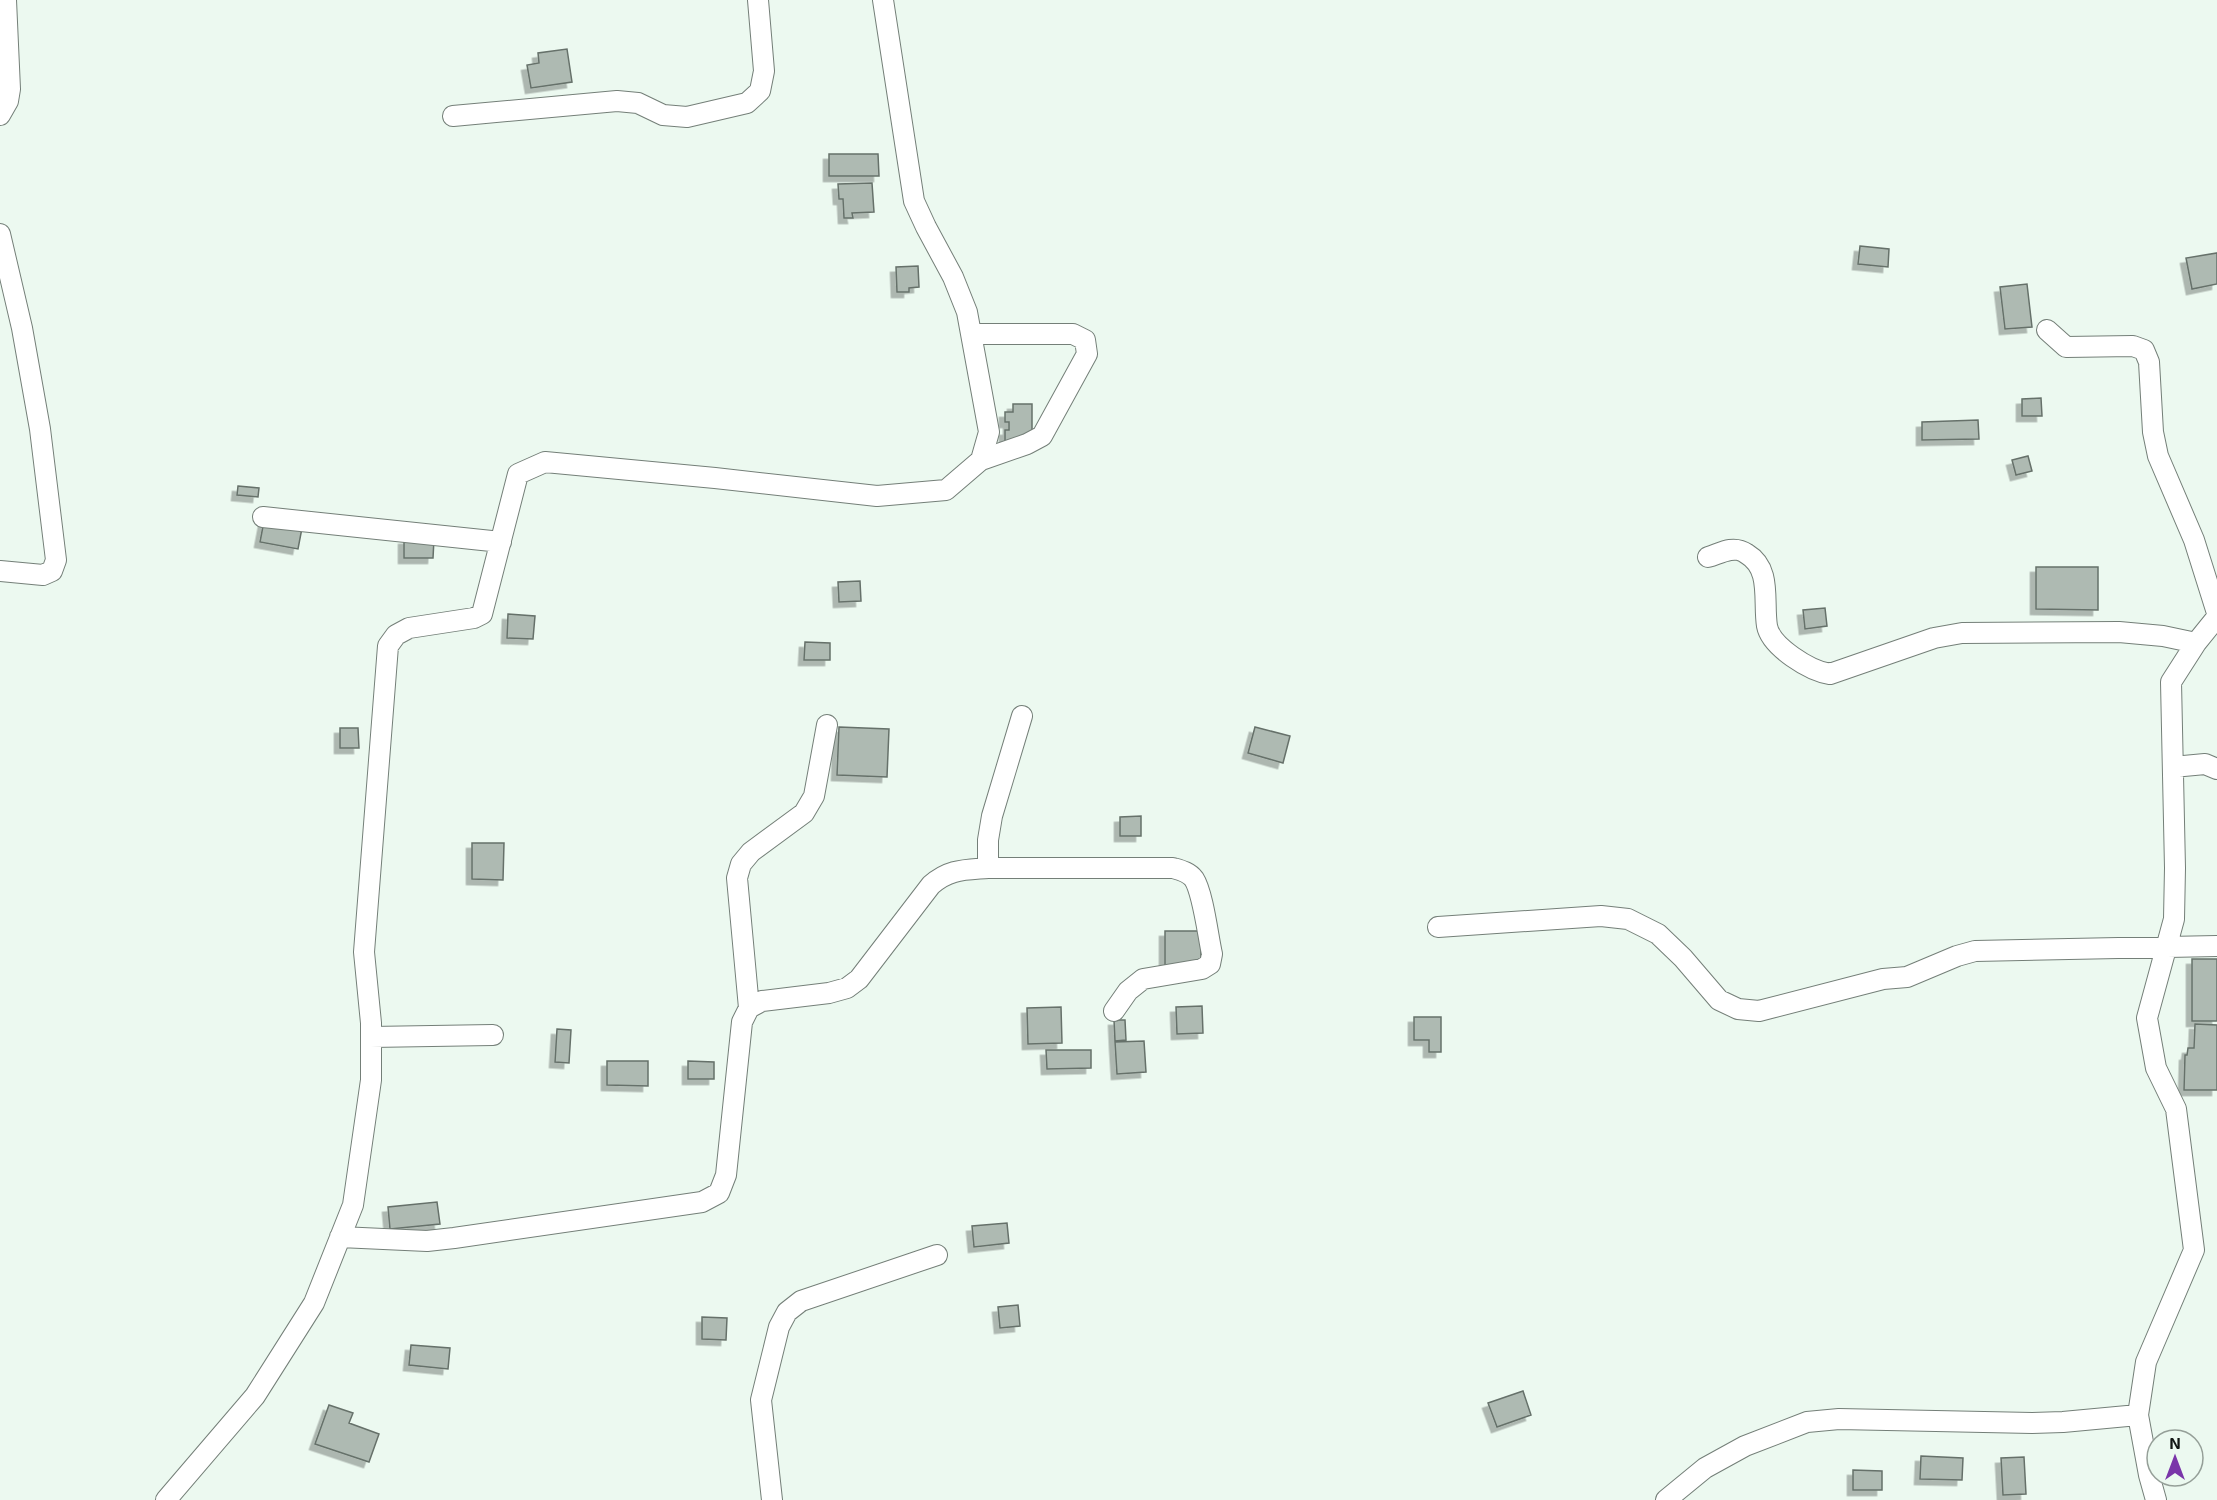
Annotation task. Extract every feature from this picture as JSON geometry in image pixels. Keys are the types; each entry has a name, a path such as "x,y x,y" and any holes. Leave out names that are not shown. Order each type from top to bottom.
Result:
{"street":[{"path":"0,115 8,101 10,89 6,0"},
{"path":"453,116 617,101 638,103 663,115 687,117 747,103 760,91 764,71 758,0"},
{"path":"883,0 914,201 953,277 967,312 989,432 981,460"},
{"path":"0,234 22,328 40,429 56,560 52,571 43,575 0,572"},
{"path":"2047,330 2066,346 2133,346 2144,350 2149,362 2153,432 2158,456 2194,540 2217,615 2171,682 2174,920 2147,1018 2156,1068 2176,1109 2194,1250 2146,1362 2138,1414 2156,1500"},
{"path":"166,1500 255,1396 314,1303 353,1205 371,1080 371,1037 364,952 388,646 396,635 409,628 474,618 482,614 518,474 544,462 877,496 946,490 981,460 1027,444 1042,436 1087,354 1084,340 1073,334 971,334"},
{"path":"263,517 501,542"},
{"path":"1708,557 1729,550 1741,550 1753,557 1761,570 1766,588 1767,626 1771,637 1777,645 1818,672 1830,674 1934,638 1962,633 2120,632 2163,636 2196,643"},
{"path":"988,868 988,840 992,816 1022,716"},
{"path":"340,1237 427,1240 454,1238 702,1202 719,1193 726,1175 742,1022 749,1008 737,878 741,864 751,852 804,813 814,795 827,724"},
{"path":"2173,767 2205,764 2217,769"},
{"path":"749,1008 762,1001 829,993 847,988 859,979 931,885 942,875 959,870 988,868 1173,868 1185,872 1193,878 1198,889 1212,954 1210,964 1202,969 1143,979 1128,991 1114,1011"},
{"path":"1438,927 1601,916 1628,920 1658,934 1683,958 1719,1000 1738,1010 1759,1011 1883,978 1907,976 1975,951 2217,946"},
{"path":"371,1037 493,1035"},
{"path":"772,1500 761,1400 779,1327 787,1312 801,1301 937,1255"},
{"path":"1666,1500 1705,1468 1745,1446 1807,1422 1839,1419 2063,1422 2138,1414"}],"building":[{"path":"567,49 572,82 531,88 527,65 539,63 538,53"},
{"path":"829,154 878,154 879,176 829,176"},
{"path":"872,183 874,212 852,213 853,218 844,218 843,199 839,199 838,184"},
{"path":"1860,246 1889,249 1888,267 1858,264"},
{"path":"2217,253 2217,284 2192,289 2186,258"},
{"path":"918,266 919,287 909,288 909,292 897,292 896,267"},
{"path":"2027,284 2032,327 2005,329 2000,287"},
{"path":"2041,398 2042,416 2022,416 2022,399"},
{"path":"1013,404 1032,404 1032,435 1023,435 1023,441 1005,441 1005,430 1009,430 1009,422 1005,422 1005,412 1013,412"},
{"path":"1978,420 1979,439 1922,440 1922,422"},
{"path":"2028,456 2032,471 2016,475 2012,460"},
{"path":"238,486 259,488 258,497 237,495"},
{"path":"264,521 302,528 298,549 260,542"},
{"path":"404,539 434,539 433,558 404,558"},
{"path":"2036,567 2098,567 2098,610 2036,609"},
{"path":"860,581 861,601 839,602 838,582"},
{"path":"1825,608 1827,626 1805,629 1803,610"},
{"path":"508,614 535,616 533,639 507,638"},
{"path":"805,642 830,643 830,660 804,660"},
{"path":"839,727 889,729 887,777 837,775"},
{"path":"1255,727 1290,736 1283,763 1248,753"},
{"path":"340,728 358,728 359,748 340,748"},
{"path":"1141,816 1141,836 1120,836 1120,817"},
{"path":"472,843 504,843 503,880 472,879"},
{"path":"1165,931 1206,931 1205,949 1201,949 1201,968 1165,968"},
{"path":"2192,959 2217,959 2217,1021 2192,1021"},
{"path":"1202,1006 1203,1033 1177,1034 1176,1007"},
{"path":"1061,1007 1062,1043 1028,1044 1027,1008"},
{"path":"1414,1017 1441,1017 1441,1052 1429,1052 1429,1040 1414,1040"},
{"path":"1114,1020 1125,1020 1126,1040 1115,1041"},
{"path":"2195,1024 2217,1025 2217,1090 2184,1090 2185,1055 2187,1055 2188,1048 2194,1048"},
{"path":"557,1029 571,1030 569,1063 555,1062"},
{"path":"1144,1041 1146,1072 1117,1074 1115,1042"},
{"path":"1046,1050 1091,1050 1091,1068 1047,1069"},
{"path":"607,1061 648,1061 648,1086 607,1085"},
{"path":"688,1061 714,1062 714,1079 688,1079"},
{"path":"437,1202 440,1224 390,1229 388,1207"},
{"path":"1007,1223 1009,1243 974,1247 972,1226"},
{"path":"1018,1305 1020,1326 1000,1328 998,1307"},
{"path":"702,1317 727,1318 726,1340 702,1339"},
{"path":"411,1345 450,1348 448,1369 409,1365"},
{"path":"1523,1391 1531,1415 1497,1427 1488,1403"},
{"path":"329,1405 353,1413 349,1423 379,1434 369,1462 315,1444"},
{"path":"1921,1456 1963,1458 1962,1480 1920,1479"},
{"path":"2024,1457 2026,1494 2003,1495 2001,1458"},
{"path":"1853,1470 1882,1471 1882,1490 1853,1490"}]}
